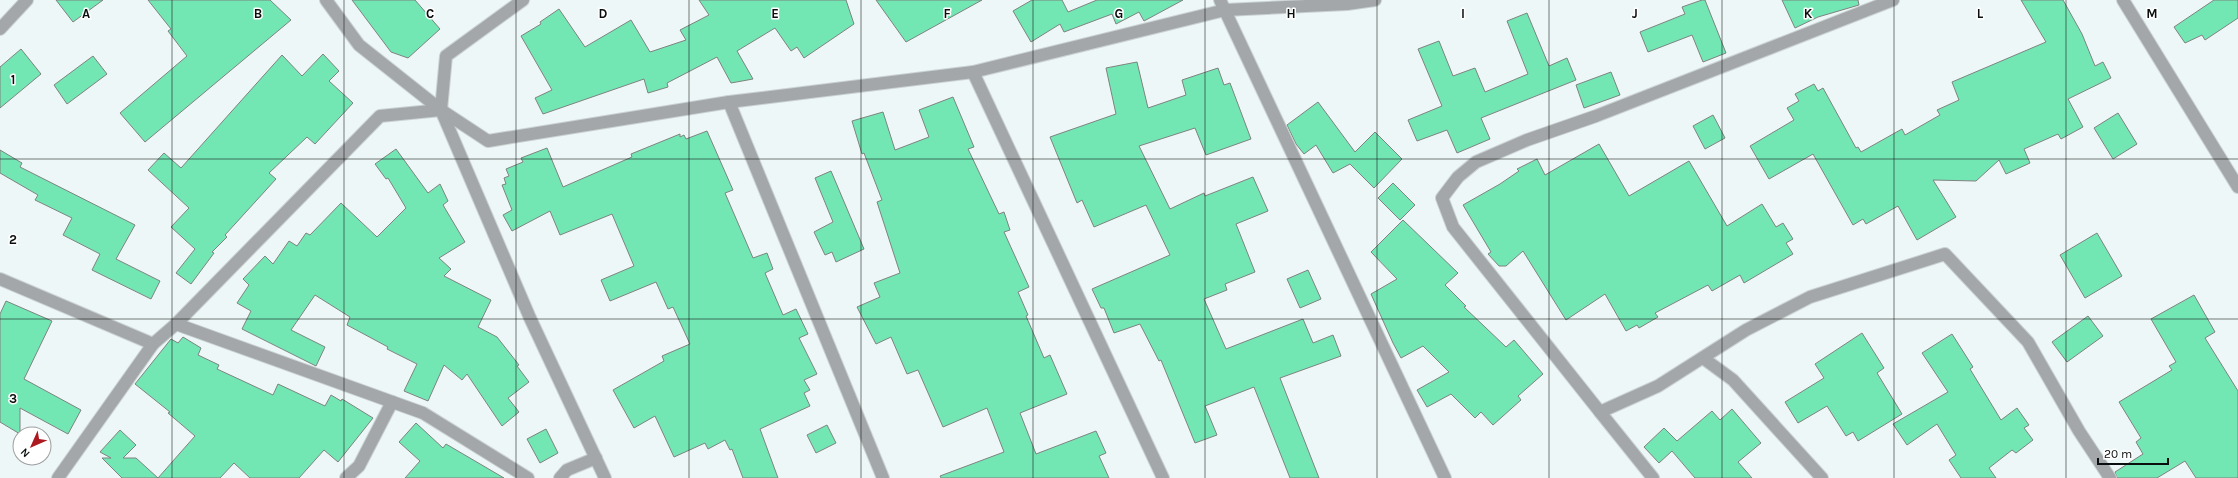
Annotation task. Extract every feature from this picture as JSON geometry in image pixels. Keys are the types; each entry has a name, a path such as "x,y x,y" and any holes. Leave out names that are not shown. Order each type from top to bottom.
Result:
{"street":[{"path":"0,29 27,0"},
{"path":"326,0 359,45 441,110 488,141 729,102 973,72 1223,5 1375,0"},
{"path":"523,0 446,56 441,110 530,318 605,478"},
{"path":"1653,478 1453,227 1442,198 1458,177 1476,162 1527,140 1604,114 1893,0"},
{"path":"2123,0 2238,187"},
{"path":"1223,5 1445,478"},
{"path":"973,72 1163,478"},
{"path":"729,102 883,478"},
{"path":"58,478 153,344 176,324 380,116 441,110"},
{"path":"1600,412 1658,386 1746,330 1810,297 1945,254 2028,342 2079,431 2110,478"},
{"path":"0,279 153,344"},
{"path":"176,324 424,413 528,478"},
{"path":"1704,358 1733,380 1822,478"},
{"path":"346,478 359,466 392,402"},
{"path":"560,478 567,470 596,458"}],"building":[{"path":"56,0 103,0 73,22"},
{"path":"148,0 270,0 291,20 145,142 120,113 187,56 168,31 171,29"},
{"path":"352,0 415,0 440,29 408,58 391,52"},
{"path":"699,0 846,0 854,24 804,58 797,47 791,51 775,28 737,51 753,79 731,83 717,57 667,83 668,87 648,93 644,79 543,114 535,98 552,90 521,36 541,24 540,22 559,9 585,47 631,20 650,52 686,40 680,30 709,15"},
{"path":"876,0 982,0 906,42"},
{"path":"1032,0 1062,0 1068,12 1097,0 1183,0 1144,21 1139,12 1116,24 1112,14 1064,32 1060,24 1031,42 1013,11"},
{"path":"1705,0 1726,53 1703,62 1692,35 1648,52 1640,32 1685,14 1682,7"},
{"path":"1782,0 1858,0 1859,5 1818,17 1795,28"},
{"path":"2021,0 2063,0 2082,34 2095,66 2103,62 2111,78 2068,99 2083,127 2061,139 2058,134 2024,149 2030,163 2006,174 1999,160 1976,181 1933,180 1956,217 1917,240 1898,206 1866,224 1863,219 1853,225 1813,154 1769,179 1750,146 1794,120 1787,108 1799,101 1795,94 1814,84 1818,91 1823,88 1856,148 1858,147 1861,152 1902,129 1905,135 1940,115 1937,110 1959,100 1952,82 2046,42"},
{"path":"2214,0 2238,0 2238,18 2205,40 2202,35 2185,43 2174,27"},
{"path":"1527,13 1549,66 1567,58 1576,80 1481,118 1490,139 1457,153 1447,130 1417,141 1408,120 1442,106 1418,49 1439,41 1453,76 1475,68 1485,92 1528,74 1507,21"},
{"path":"21,49 41,74 0,108 0,67"},
{"path":"323,54 339,71 329,81 353,103 315,144 307,137 269,173 276,179 225,235 227,237 212,252 214,253 191,284 176,273 195,249 171,227 189,208 148,170 164,153 181,168 282,55 302,76"},
{"path":"93,56 107,74 67,104 54,85"},
{"path":"1137,62 1148,108 1186,95 1182,80 1218,68 1224,85 1230,83 1251,139 1206,155 1195,128 1139,146 1170,209 1204,193 1205,196 1253,177 1268,211 1236,224 1255,272 1225,284 1227,290 1204,299 1226,349 1303,319 1313,343 1333,335 1341,356 1280,378 1319,478 1290,478 1254,387 1205,406 1217,435 1195,443 1161,360 1159,361 1140,324 1114,333 1104,308 1101,308 1092,289 1170,255 1146,205 1094,227 1082,200 1077,203 1050,137 1116,114 1106,68"},
{"path":"1611,72 1620,95 1584,108 1576,85"},
{"path":"953,97 974,147 968,149 999,214 1004,212 1010,230 1004,232 1029,287 1018,292 1028,315 1026,316 1044,358 1050,355 1067,394 1020,413 1036,454 1096,431 1106,453 1099,456 1109,478 941,478 940,476 1004,452 987,408 943,427 918,370 907,374 891,337 876,344 857,307 880,297 874,283 900,273 877,202 882,200 864,153 862,154 852,121 883,112 895,150 929,137 919,110"},
{"path":"1318,102 1355,152 1375,132 1402,159 1374,188 1350,164 1333,173 1316,145 1304,154 1296,144 1287,125"},
{"path":"2118,113 2137,144 2113,159 2094,128"},
{"path":"1713,115 1725,138 1705,149 1693,126"},
{"path":"707,131 733,190 725,193 753,258 767,253 773,269 765,273 783,315 796,309 808,334 799,338 817,374 804,380 810,390 804,393 810,406 760,429 778,478 743,478 732,449 730,450 725,440 708,449 705,443 674,457 655,416 634,428 613,390 664,361 662,356 690,344 673,307 668,309 656,282 610,301 601,280 634,266 612,214 560,235 550,211 512,231 503,215 512,210 502,185 506,184 504,178 509,176 506,169 523,162 521,158 547,148 563,187 632,157 631,154 680,134 680,137 684,135 686,139"},
{"path":"1599,144 1629,196 1689,161 1727,226 1762,204 1776,227 1783,223 1793,239 1786,243 1793,254 1744,283 1740,275 1712,291 1708,285 1655,313 1658,317 1639,328 1637,325 1626,331 1605,294 1566,320 1523,251 1506,266 1499,266 1488,254 1491,252 1463,205 1500,184 1519,171 1517,169 1537,159 1545,175"},
{"path":"396,149 428,193 440,184 448,201 443,205 465,242 439,258 451,269 444,276 491,300 478,327 497,337 519,365 517,366 529,382 508,398 519,412 502,426 467,374 462,380 444,365 428,401 404,391 417,364 387,349 388,347 347,325 350,317 315,295 291,330 325,347 316,366 242,329 251,311 237,303 249,285 243,279 265,256 273,264 289,241 297,246 306,233 310,235 341,203 377,237 406,208 388,178 386,179 375,164"},
{"path":"0,150 22,163 20,167 135,225 116,259 160,281 151,299 92,270 100,254 63,235 72,218 35,200 38,195 0,173"},
{"path":"831,171 864,249 836,262 832,252 825,255 814,232 833,222 815,178"},
{"path":"1393,183 1415,205 1400,220 1378,198"},
{"path":"1403,220 1458,273 1445,285 1466,306 1464,307 1506,347 1514,340 1543,374 1518,396 1521,400 1493,425 1481,412 1475,418 1451,394 1427,407 1417,390 1449,372 1423,346 1401,358 1371,294 1397,279 1371,252"},
{"path":"2097,233 2122,276 2085,298 2060,255"},
{"path":"1308,270 1321,299 1300,308 1287,279"},
{"path":"2194,295 2215,332 2205,338 2238,391 2238,478 2196,478 2185,461 2157,478 2117,478 2115,472 2143,454 2136,442 2141,438 2119,402 2172,370 2169,366 2176,362 2151,319"},
{"path":"6,301 52,321 24,379 81,410 68,434 20,408 20,426 12,426 12,429 0,422 0,314"},
{"path":"2088,316 2103,336 2067,362 2052,342"},
{"path":"1862,333 1884,368 1877,373 1902,414 1858,441 1853,432 1846,436 1827,406 1798,423 1785,402 1824,378 1815,364"},
{"path":"1952,334 1973,367 1970,369 2001,420 2017,408 2029,425 2024,428 2033,440 2016,453 2012,450 1989,468 1996,478 1961,478 1949,460 1956,455 1937,424 1907,445 1893,424 1948,392 1922,353"},
{"path":"183,337 201,348 198,355 219,365 217,369 273,395 278,384 325,406 331,395 341,401 342,399 373,418 338,462 324,450 299,478 250,478 234,463 220,478 158,478 195,436 168,413 170,412 135,384 171,339 178,343"},
{"path":"1732,409 1761,443 1738,462 1752,478 1695,478 1672,451 1659,463 1644,447 1664,428 1677,441 1712,411 1720,420"},
{"path":"416,423 443,448 446,444 504,478 405,478 420,461 399,442"},
{"path":"827,425 836,443 816,453 807,435"},
{"path":"546,429 558,453 540,463 527,439"},
{"path":"120,430 136,445 123,458 136,458 158,478 122,478 102,458 111,458 100,452"}]}
